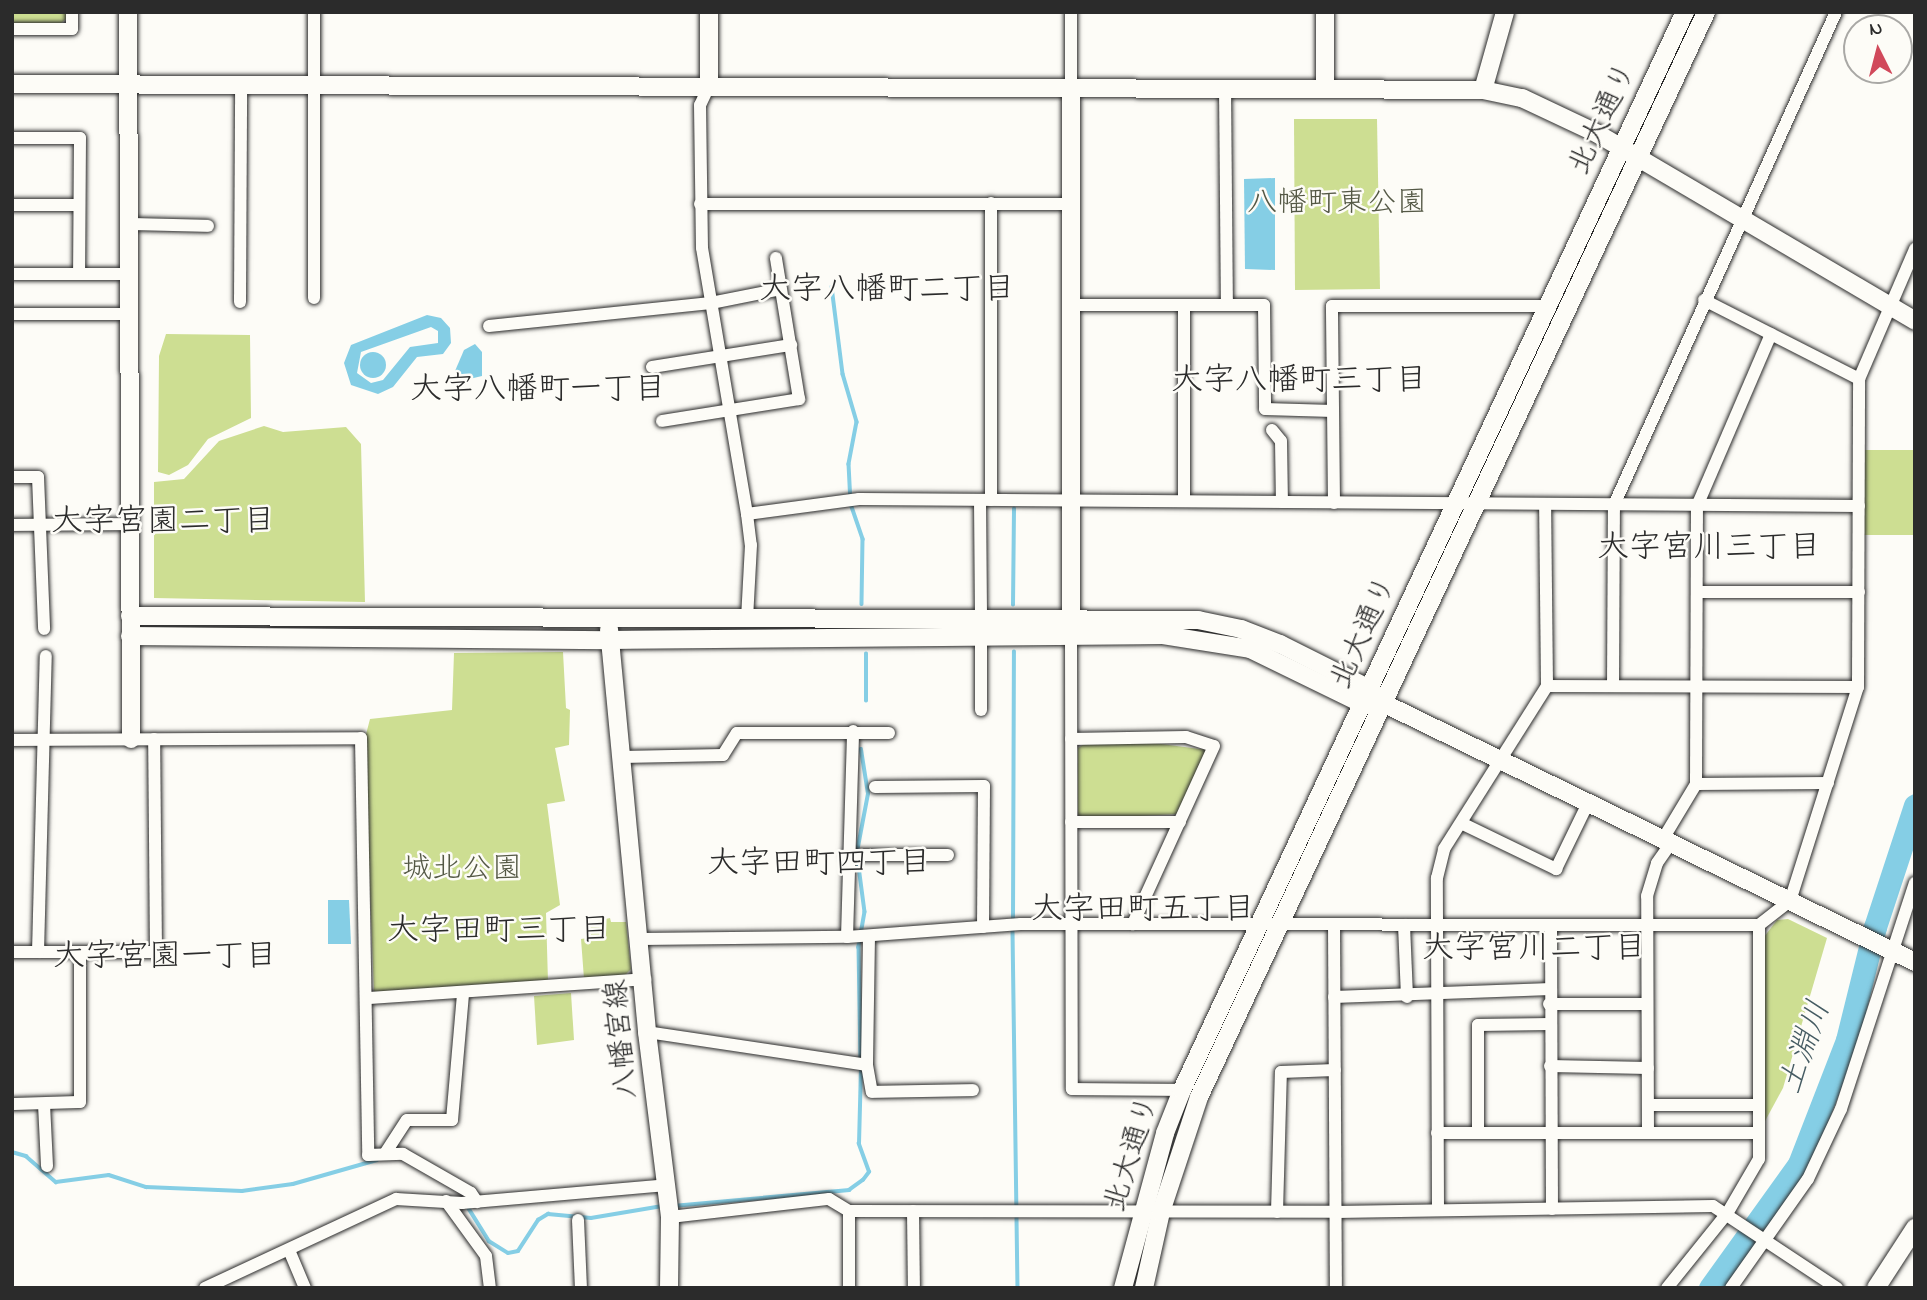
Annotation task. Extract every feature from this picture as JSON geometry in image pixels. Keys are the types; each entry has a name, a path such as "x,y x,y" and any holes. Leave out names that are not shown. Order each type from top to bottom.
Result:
{"street":[{"path":"12,29 72,29 72,12"},
{"path":"128,12 131,739"},
{"path":"314,12 314,298"},
{"path":"709,12 709,86 700,105 700,204 711,303 751,545 747,620"},
{"path":"1071,12 1072,1089 1182,1090"},
{"path":"1325,12 1325,86"},
{"path":"1483,90 1505,12"},
{"name":"北大通り","path":"1123,1288 1152,1212 1182,1090 1685,12"},
{"path":"1144,1288 1152,1212 1199,1097 1706,12"},
{"path":"1613,686 1614,505 1704,300 1836,12"},
{"path":"12,85 1325,86 1483,90 1561,114 1915,321"},
{"path":"240,302 241,85"},
{"path":"1225,86 1227,305"},
{"path":"12,138 80,138 79,274"},
{"path":"981,710 991,203"},
{"path":"700,204 1071,204"},
{"path":"12,205 78,205"},
{"path":"186,212 186,226"},
{"path":"128,224 208,226"},
{"path":"641,939 859,936 1072,924 1759,925 1790,901 1858,687 1859,379 1915,249"},
{"path":"662,421 799,399 775,258"},
{"path":"12,274 129,274"},
{"path":"489,326 711,303 781,289"},
{"path":"1704,300 1859,379"},
{"path":"1071,305 1264,304 1265,409 1333,411"},
{"path":"1184,306 1184,501"},
{"path":"1334,503 1332,306 1548,306"},
{"path":"12,314 129,314"},
{"path":"1648,1133 1646,926 1649,884 1696,784 1697,506 1771,334"},
{"path":"652,367 790,345"},
{"path":"1272,430 1281,441 1282,502"},
{"path":"12,477 38,477 39,525 43,531 44,629"},
{"path":"747,514 859,499 1859,506"},
{"path":"1437,1210 1437,878 1444,849 1546,686 1545,505"},
{"path":"12,525 130,524"},
{"path":"1697,592 1859,592"},
{"path":"130,617 747,620 981,627 1071,637 1163,635 1224,641 1383,703 1915,962"},
{"path":"130,636 610,640 981,627 1071,618 1198,620 1241,629 1367,697"},
{"name":"八幡宮線","path":"608,619 645,979 647,1032 669,1204 669,1288"},
{"path":"38,952 46,740 46,656"},
{"path":"1546,686 1858,687"},
{"path":"853,731 847,855 859,936 862,1065 872,1092 973,1090"},
{"path":"622,757 723,755 727,742 737,733 889,733"},
{"path":"1071,739 1186,737 1214,746 1133,925"},
{"path":"12,740 361,738 368,998 368,1155 386,1152 403,1154 471,1193 470,1202"},
{"path":"12,952 156,953 154,739"},
{"path":"1696,784 1828,783"},
{"path":"875,787 984,786 983,928"},
{"path":"1461,823 1556,869 1588,803"},
{"path":"1071,822 1180,822"},
{"path":"847,855 948,855"},
{"path":"1731,1288 1808,1179 1841,1109 1890,950 1915,883"},
{"path":"1334,924 1336,1288"},
{"path":"1404,925 1407,997"},
{"path":"1551,925 1549,1133 1552,1209"},
{"path":"1667,1288 1730,1213 1759,1159 1756,1105 1759,925"},
{"path":"12,1104 80,1102 80,952"},
{"path":"368,998 463,994 645,979"},
{"path":"1334,997 1436,997 1550,989"},
{"path":"386,1152 407,1121 452,1120 463,994"},
{"path":"1549,1003 1647,1004"},
{"path":"1478,1133 1478,1025 1550,1024"},
{"path":"647,1032 862,1065"},
{"path":"1550,1066 1648,1068"},
{"path":"1277,1212 1281,1072 1335,1070"},
{"path":"44,1104 47,1166"},
{"path":"1648,1105 1756,1105"},
{"path":"1437,1133 1756,1133"},
{"path":"205,1288 396,1199 669,1204 829,1199 849,1211 1336,1212 1713,1206 1730,1213 1837,1288"},
{"path":"446,1202 486,1256 490,1288"},
{"path":"849,1211 849,1288"},
{"path":"913,1211 914,1288"},
{"path":"578,1220 581,1288"},
{"path":"1876,1288 1915,1228"},
{"path":"289,1250 305,1288"}],"green space":[{"path":"12,12 66,12 66,19 61,23 12,23"},
{"name":"八幡町東公園","path":"1294,119 1377,119 1380,289 1295,290"},
{"path":"166,334 250,335 251,418 208,439 188,465 169,475 158,472 159,356"},
{"path":"264,426 283,432 346,427 361,444 365,602 154,598 154,482 184,479 219,441"},
{"path":"1864,450 1915,450 1915,535 1863,535"},
{"name":"城北公園","path":"563,652 566,708 570,710 569,745 555,748 565,801 547,804 560,905 546,913 548,982 374,992 364,742 370,719 452,710 454,653"},
{"path":"1154,743 1207,750 1178,814 1082,819 1078,814 1078,748 1084,744"},
{"path":"610,918 611,922 626,922 631,969 625,975 584,979 581,939 588,938 587,923"},
{"path":"1788,919 1827,938 1783,1088 1764,1123 1764,937 1777,920"},
{"path":"571,993 574,1040 537,1045 534,996"}],"water":[{"path":"1275,178 1275,270 1245,269 1244,179"},
{"path":"427,315 441,318 450,328 451,343 443,354 417,357 393,387 378,394 351,385 344,363 351,345","holes":["431,327 438,331 438,343 410,347 383,380 371,383 357,373 361,352"]},
{"path":"475,344 482,352 482,376 461,381 455,371 464,350"},
{"path":"373,352 382,356 386,365 382,374 373,378 364,374 360,365 364,356"},
{"path":"328,900 349,900 351,944 328,944"}],"waterway":[{"path":"832,287 843,374 857,422 849,464 851,504 863,539 862,604"},
{"path":"1013,605 1014,509"},
{"path":"1013,918 1014,652"},
{"path":"866,654 866,701"},
{"path":"857,852 868,794 861,750"},
{"name":"土淵川","path":"1710,1288 1799,1164 1847,1040 1875,927 1915,805"},
{"path":"858,859 865,912 859,947 861,1060"},
{"path":"1013,931 1018,1288"},
{"path":"673,1206 849,1190 863,1180 869,1172 859,1144 861,1068"},
{"path":"12,1152 26,1156 56,1182 109,1175 146,1187 242,1191 293,1184 377,1160"},
{"path":"468,1207 489,1241 508,1253 518,1251 538,1220 548,1214 591,1218 662,1206"}],"district":[{"name":"大字八幡町二丁目","path":"887,291"},
{"name":"大字八幡町三丁目","path":"1299,382"},
{"name":"大字八幡町一丁目","path":"538,391"},
{"name":"大字宮園二丁目","path":"163,523"},
{"name":"大字宮川三丁目","path":"1709,549"},
{"name":"大字田町四丁目","path":"819,865"},
{"name":"大字田町五丁目","path":"1143,911"},
{"name":"大字田町三丁目","path":"499,932"},
{"name":"大字宮川二丁目","path":"1534,950"},
{"name":"大字宮園一丁目","path":"165,958"}]}
